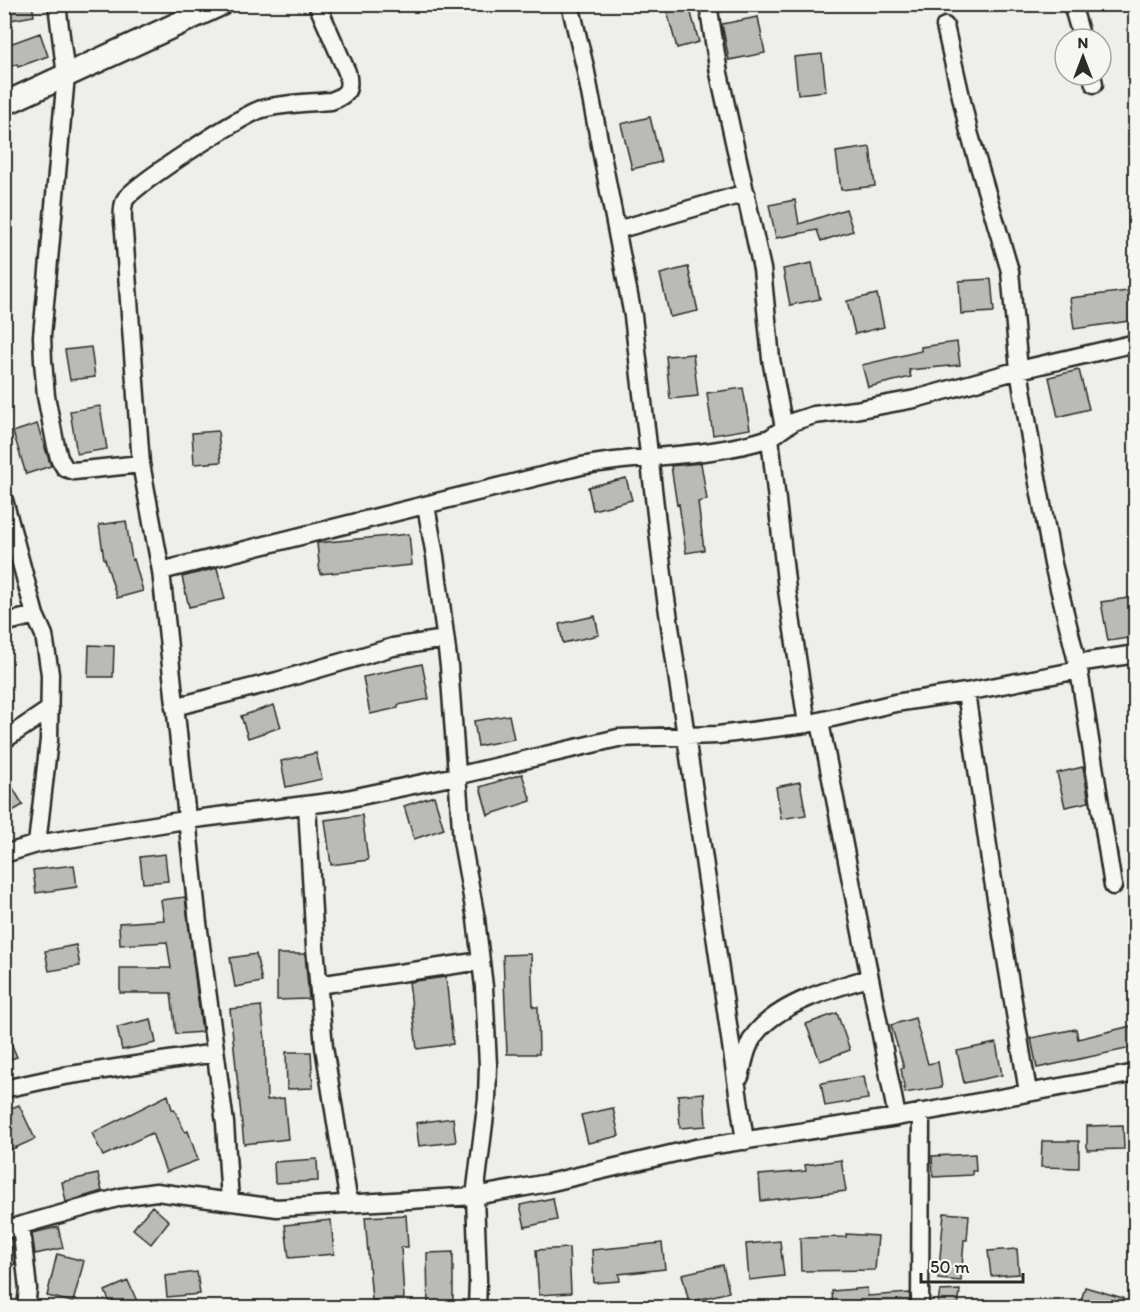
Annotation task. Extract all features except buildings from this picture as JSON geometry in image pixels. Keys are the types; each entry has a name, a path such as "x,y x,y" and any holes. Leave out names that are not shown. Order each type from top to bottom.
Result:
{"main road":[{"path":"4,104 221,4"}],"street":[{"path":"57,4 66,76 42,336 50,419 59,458 64,468 74,471 141,464"},
{"path":"230,1201 225,1123 198,923 189,820 174,707 161,571 141,464 123,223 124,202 131,192 150,178 260,110 341,98 348,90 347,72 317,4"},
{"path":"570,4 585,67 633,316 664,592 745,1141"},
{"path":"708,4 718,73 762,269 777,433 787,590 897,1117"},
{"path":"1072,4 1079,27"},
{"path":"945,26 969,132 1010,271 1019,370 1053,564 1078,667 1113,886"},
{"path":"617,230 746,193"},
{"path":"161,571 581,466 606,461 732,449 777,433 795,421 814,415 915,399 1019,370 1136,343"},
{"path":"4,500 35,615 44,635 50,674 45,786 37,844"},
{"path":"426,506 446,639 462,840 481,960 488,1065 487,1099 475,1196 477,1308"},
{"path":"4,623 35,615"},
{"path":"174,707 393,647 446,639"},
{"path":"4,854 37,844 189,820 307,806 456,776 618,738 749,732 813,723 895,703 966,692 1136,654"},
{"path":"966,692 988,850 1028,1092"},
{"path":"4,740 50,710"},
{"path":"307,806 318,985 326,1068 349,1204"},
{"path":"318,985 481,960"},
{"path":"737,1087 747,1048 769,1020 790,1007 869,978"},
{"path":"4,1089 64,1076 215,1053"},
{"path":"26,1308 28,1289 13,1228 140,1193 170,1192 277,1208 475,1196 537,1186 696,1148 897,1117 1136,1073"},
{"path":"920,1308 921,1112"}]}
